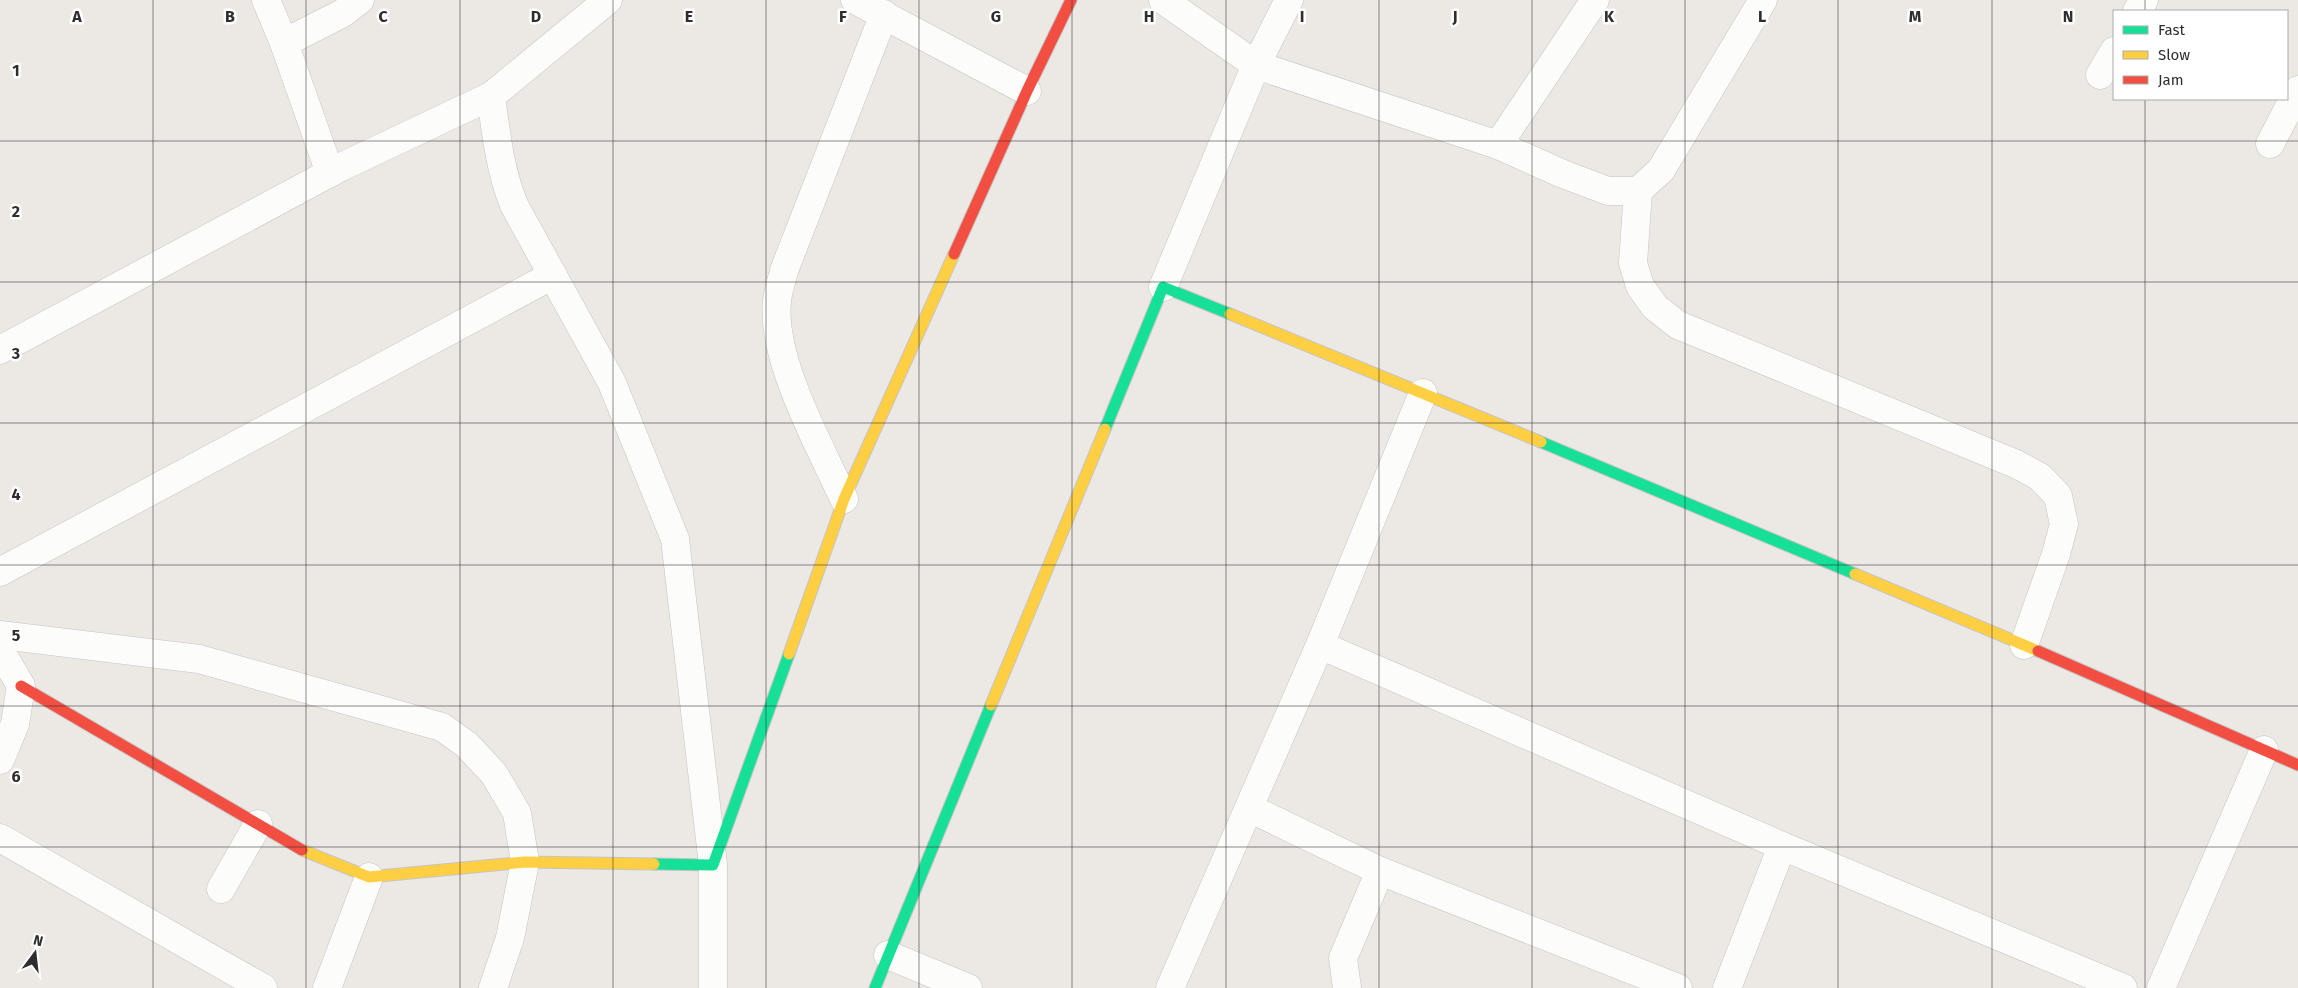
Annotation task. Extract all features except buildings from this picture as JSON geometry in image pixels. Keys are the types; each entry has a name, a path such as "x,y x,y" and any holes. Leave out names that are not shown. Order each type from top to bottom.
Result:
{"street":[{"path":"266,0 284,43 330,173"},
{"path":"284,43 343,13 360,0"},
{"path":"0,350 330,173 491,96 608,0"},
{"path":"855,0 1027,91"},
{"path":"713,865 844,500 1027,91 1071,0"},
{"path":"1163,0 1256,65 1498,145 1563,174 1608,191 1638,191 1661,170 1763,0"},
{"path":"876,988 1256,65 1289,0"},
{"path":"1498,145 1595,0"},
{"path":"844,500 787,372 780,339 777,302 785,268 884,14"},
{"path":"2100,75 2113,53"},
{"path":"2270,144 2298,90"},
{"path":"491,96 498,150 505,182 514,205 612,383 675,539 713,865 713,988"},
{"path":"1638,191 1633,263 1640,286 1655,307 1678,325 2016,464 2040,477 2058,496 2064,524 2056,554 2024,645"},
{"path":"0,572 553,274"},
{"path":"1164,286 2024,645 2298,765"},
{"path":"1170,988 1320,645 1424,393"},
{"path":"0,635 199,659 442,728 467,744 494,774 517,813 526,862 510,938 494,988"},
{"path":"1320,645 1782,846 2123,988"},
{"path":"0,650 20,686 306,852 370,877 526,862 713,865"},
{"path":"0,760 15,724 20,686"},
{"path":"2161,988 2264,750"},
{"path":"1249,808 1380,871 1678,988"},
{"path":"221,889 258,824"},
{"path":"0,838 227,980 263,988"},
{"path":"1727,988 1782,846"},
{"path":"1348,988 1343,958 1380,871"},
{"path":"327,988 370,877"},
{"path":"888,955 968,988"}],"traffic: fast":[{"path":"1105,429 1163,287 1230,314"},
{"path":"1541,442 1855,574"},
{"path":"654,864 713,865 789,654"},
{"path":"875,988 991,705"}],"traffic: slow":[{"path":"789,654 844,499 954,254"},
{"path":"1230,314 1541,442"},
{"path":"991,705 1105,429"},
{"path":"1855,574 2038,651"},
{"path":"302,850 369,877 525,862 654,864"}],"traffic: jam":[{"path":"954,254 1027,91 1071,0"},
{"path":"2038,651 2298,765"},
{"path":"21,686 302,850"}]}
